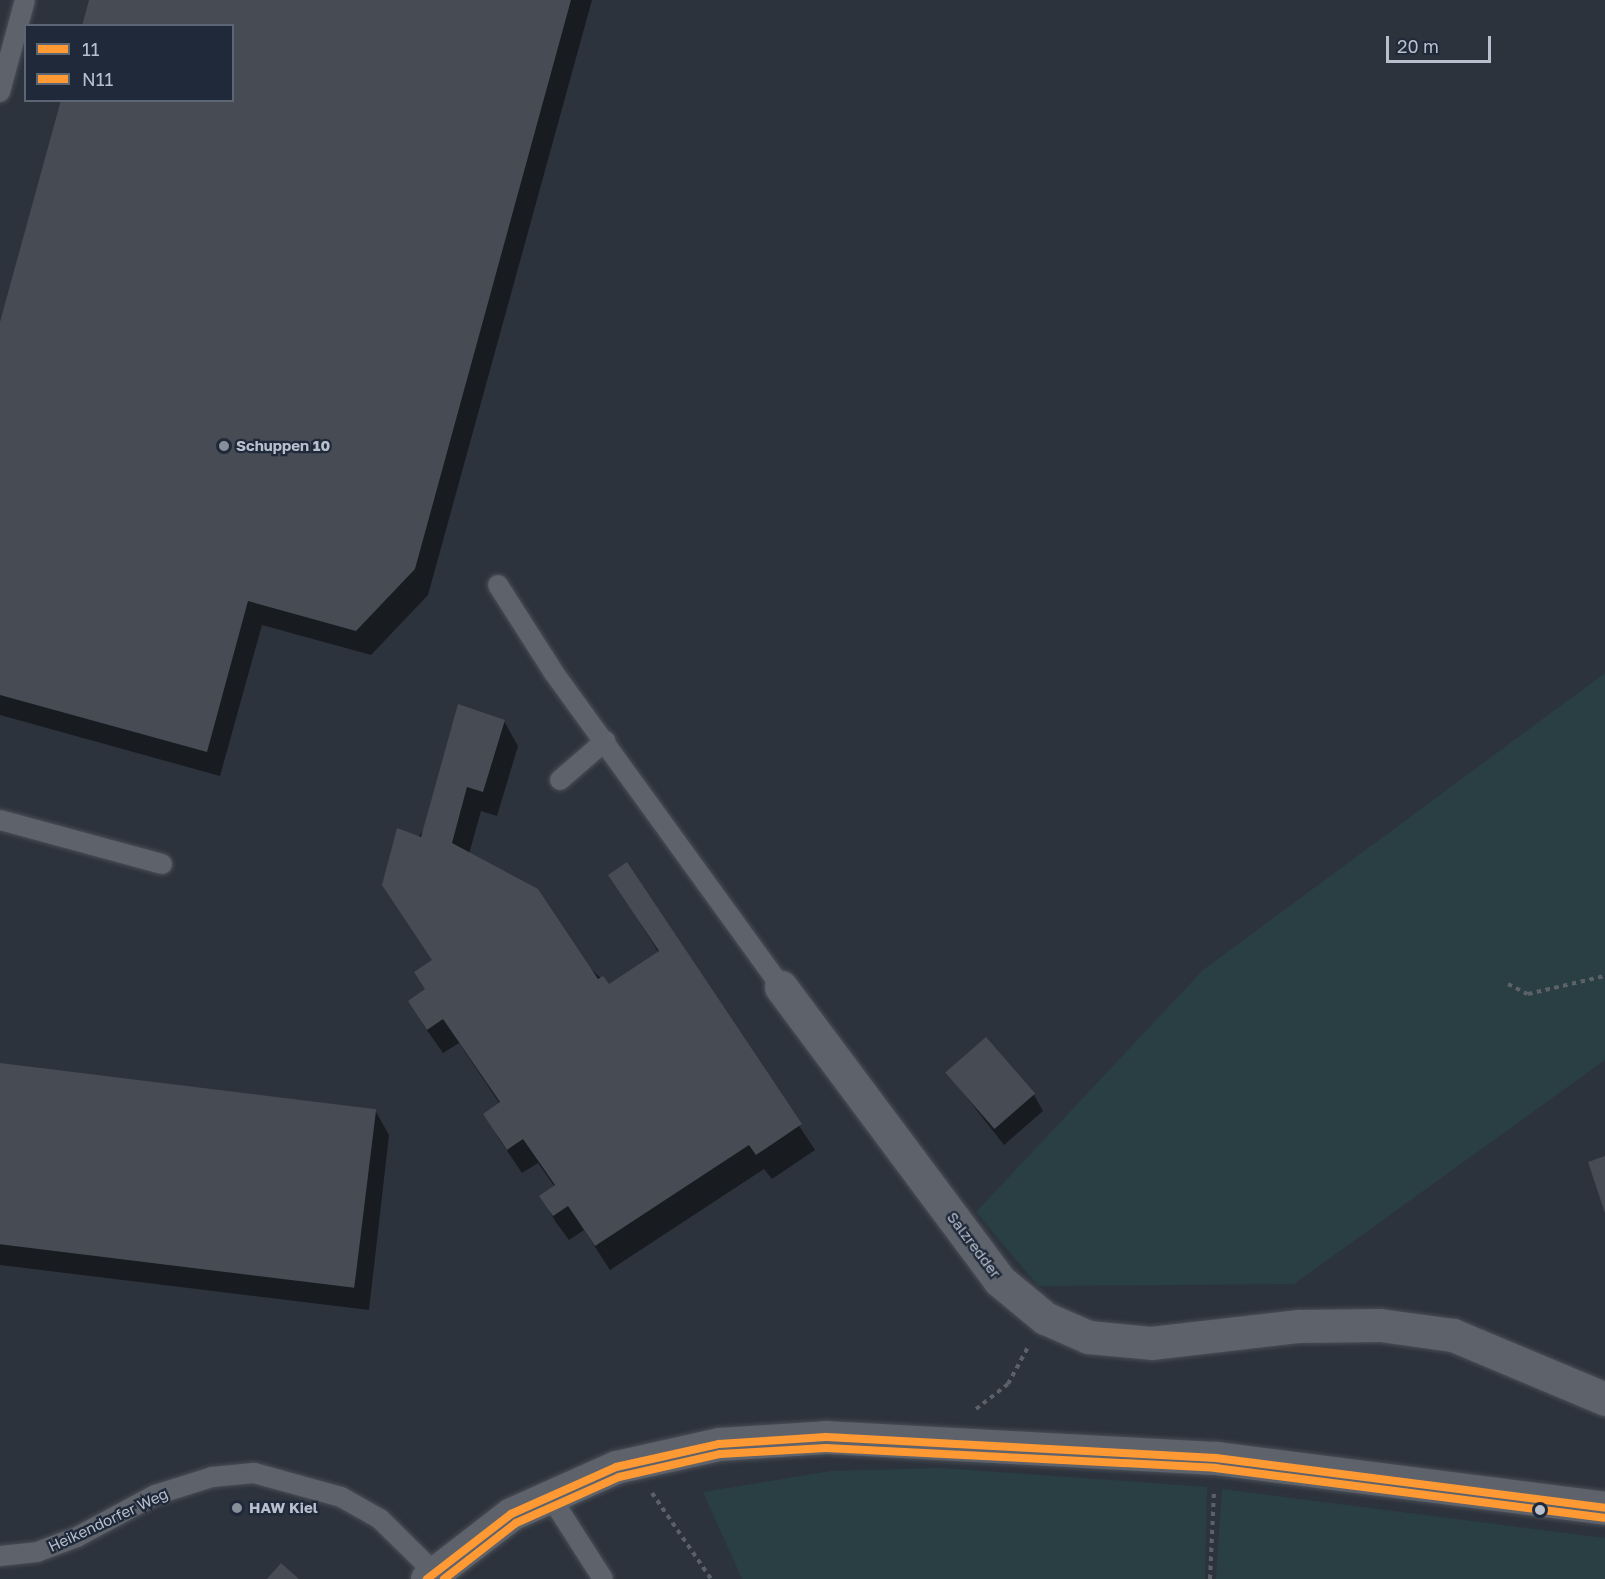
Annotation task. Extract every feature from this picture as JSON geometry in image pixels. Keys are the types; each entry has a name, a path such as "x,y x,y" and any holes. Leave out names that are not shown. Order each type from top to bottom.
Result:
{"street":[{"name":"Salzredder","path":"782,987 999,1280 1045,1318 1088,1337 1151,1343 1299,1326 1401,1328 1453,1335 1605,1399"},
{"name":"Heikendorfer Weg","path":"430,1576 511,1514 631,1463 719,1444 826,1437 1216,1458 1605,1508"}],"lane":[{"path":"0,92 25,0"},
{"path":"498,585 605,741 782,987"},
{"path":"560,780 605,741"},
{"path":"0,820 162,864"},
{"name":"Heikendorfer Weg","path":"0,1556 37,1552 77,1537 155,1495 212,1477 254,1473 341,1497 380,1519 430,1576"},
{"path":"550,1496 603,1579"}],"path":[{"path":"1508,984 1528,994 1605,976"},
{"path":"983,1403 1008,1384 1033,1338"},
{"path":"1210,1579 1216,1458"},
{"path":"631,1463 711,1579"}],"green space":[{"path":"1605,673 1605,1060 1294,1284 1038,1286 976,1212 1203,970"},
{"path":"942,1468 1207,1487 1205,1579 742,1579 703,1492 831,1471"},
{"path":"1222,1489 1605,1538 1605,1579 1216,1579"}],"building":[{"name":"Schuppen 10","path":"89,0 571,0 415,569 356,631 248,601 207,752 0,695 0,322 60,102 234,102 234,24 83,24"},
{"path":"458,704 505,720 483,792 467,787 452,843 538,889 598,979 603,976 609,984 659,951 608,875 627,862 802,1124 756,1155 749,1145 595,1246 568,1206 553,1216 539,1196 555,1185 523,1139 507,1150 483,1114 500,1102 443,1019 427,1030 408,1001 425,989 414,972 432,960 382,885 397,828 421,837"},
{"path":"986,1037 1035,1094 994,1129 945,1072"},
{"path":"0,1063 376,1109 354,1288 0,1244"},
{"path":"1605,1156 1605,1213 1588,1162"},
{"path":"281,1563 299,1579 267,1579"}],"transit line":[{"name":"11","path":"427,1579 511,1514 616,1467 719,1444 826,1437 1216,1458 1605,1508"},
{"name":"N11","path":"444,1579 516,1523 619,1477 720,1454 826,1448 1215,1468 1604,1518"}],"place":[{"name":"Schuppen 10","path":"224,446"},
{"name":"HAW Kiel","path":"237,1508"}]}
